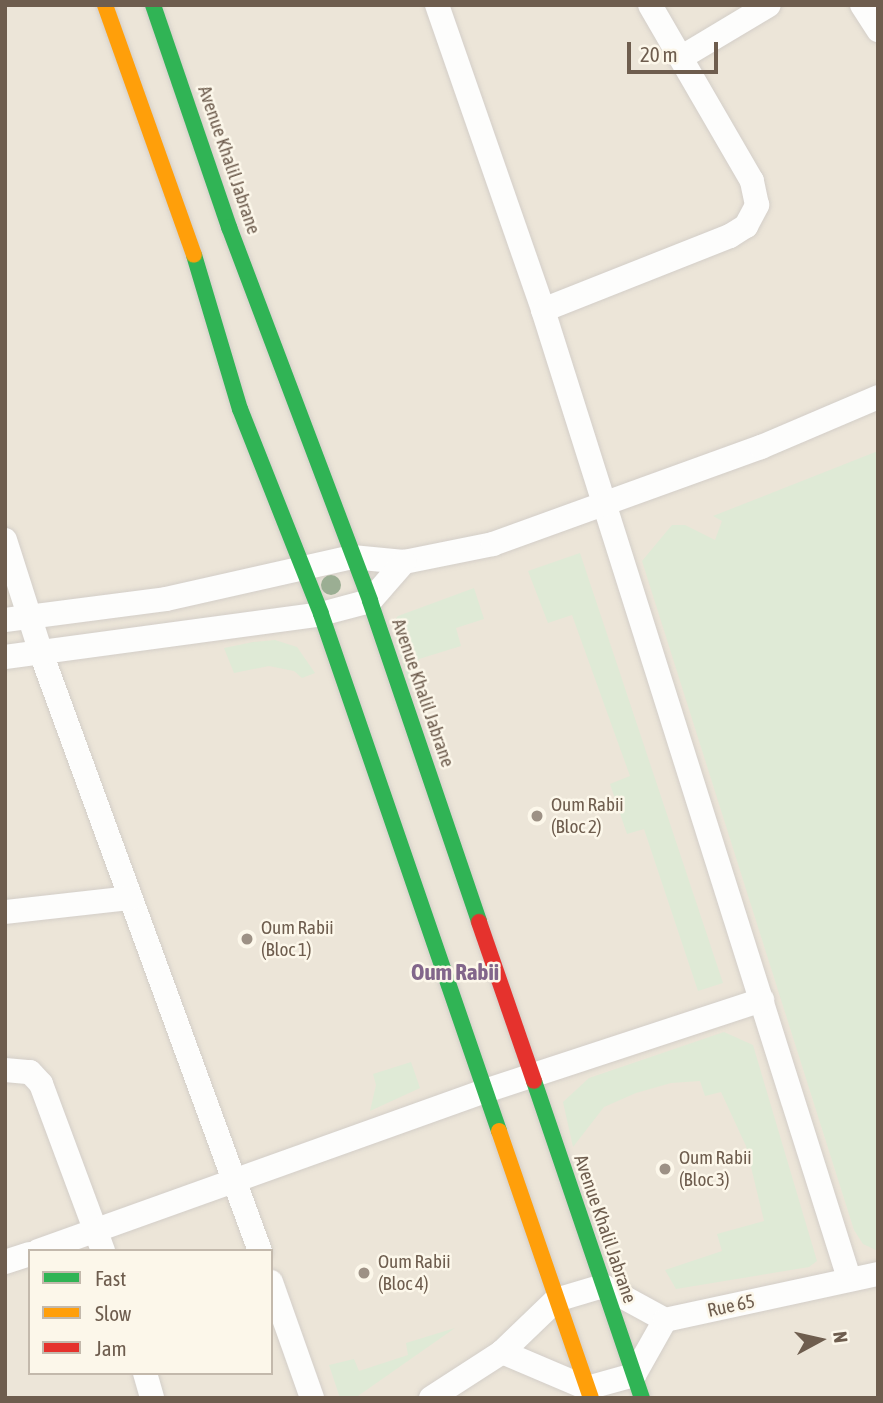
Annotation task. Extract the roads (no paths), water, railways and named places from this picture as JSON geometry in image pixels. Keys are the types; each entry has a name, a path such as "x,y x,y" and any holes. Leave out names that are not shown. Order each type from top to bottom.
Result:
{"main road":[{"path":"105,5 190,242 240,409 321,614 482,1093 589,1393"},
{"name":"Avenue Khalil Jabrane","path":"153,5 229,227 370,601 530,1079 638,1386"}],"street":[{"path":"437,5 543,310 849,1278"},
{"path":"543,310 746,226 757,205 752,181 650,5"},
{"path":"682,58 769,5"},
{"path":"862,5 878,30"},
{"path":"5,620 166,599 303,571 352,557 404,562 493,544 761,447 878,397"},
{"path":"5,540 41,653 259,1249"},
{"path":"5,657 321,614 370,601 404,562"},
{"path":"5,912 130,898"},
{"path":"50,1249 99,1241 236,1183 482,1093 762,1000"},
{"path":"5,1070 30,1072 41,1084 99,1241"},
{"path":"5,1262 28,1255"},
{"name":"Rue 65","path":"666,1320 849,1278 878,1274"},
{"path":"431,1398 502,1352 556,1300 603,1286 666,1320 638,1386 589,1393 502,1352"},
{"path":"273,1288 312,1398"},
{"path":"146,1375 152,1398"}],"place":[{"name":"Oum Rabii (Bloc 2)","path":"537,816"},
{"name":"Oum Rabii (Bloc 1)","path":"247,939"},
{"name":"Oum Rabii (Bloc 3)","path":"665,1169"},
{"name":"Oum Rabii (Bloc 4)","path":"364,1273"}],"district":[{"name":"Oum Rabii","path":"455,972"}]}
